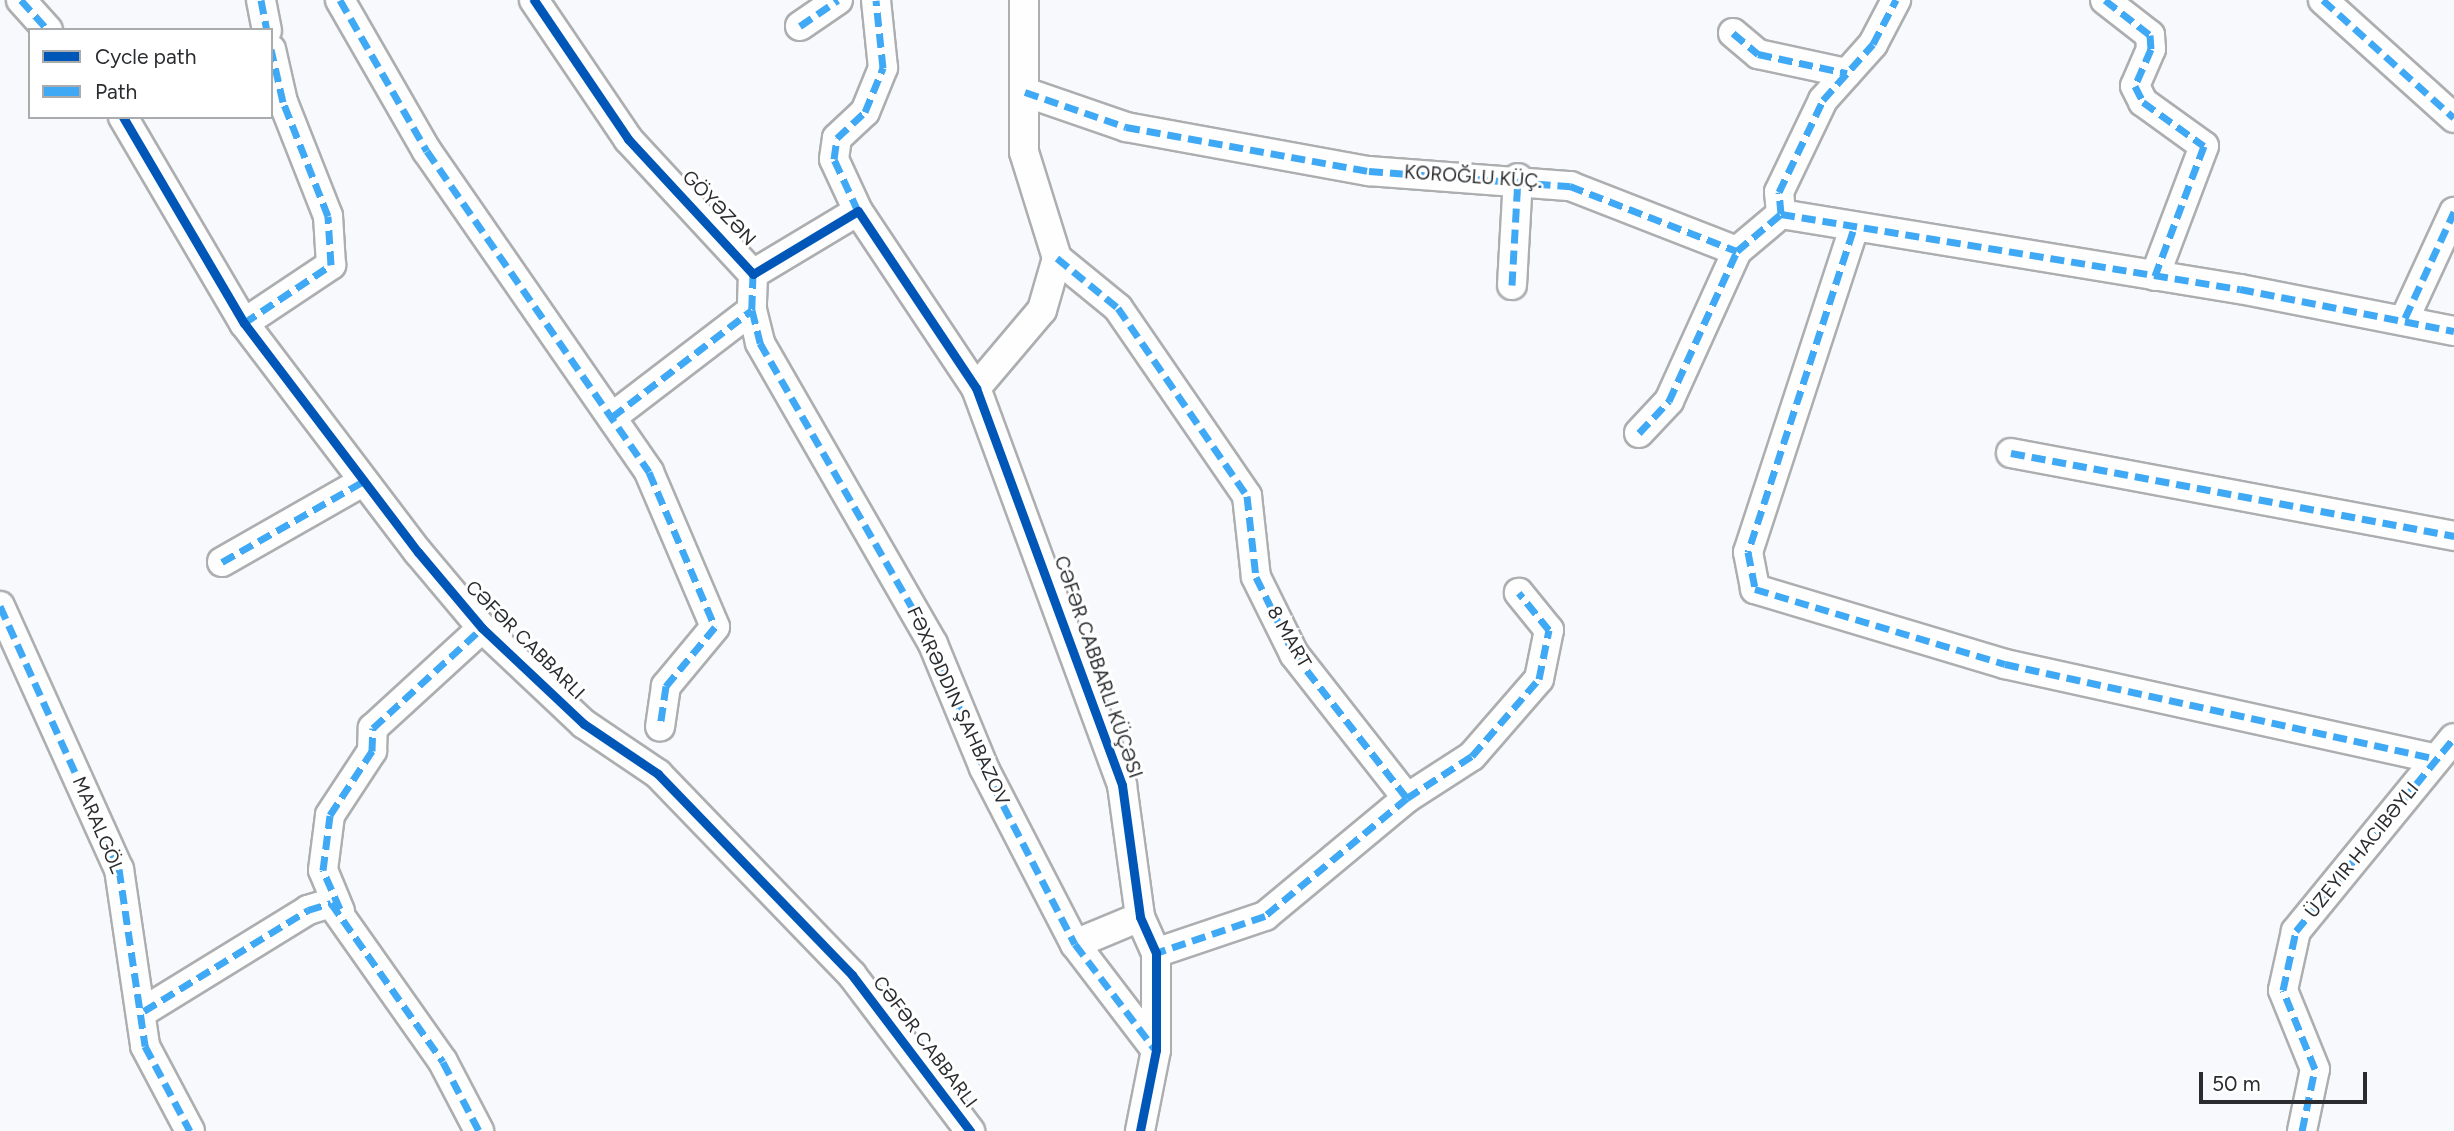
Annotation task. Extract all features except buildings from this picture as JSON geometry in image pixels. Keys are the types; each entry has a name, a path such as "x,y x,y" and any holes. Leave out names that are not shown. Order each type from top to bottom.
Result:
{"street":[{"path":"21,0 46,28"},
{"path":"261,0 267,28"},
{"path":"340,0 427,152 649,472 715,627 666,685 660,727"},
{"name":"GÖYƏZƏN","path":"534,0 628,139 753,274 858,211"},
{"path":"800,26 838,0"},
{"path":"876,0 883,68 865,112 837,138 834,159 858,211 976,388 1122,785 1140,917 1156,953 1156,1051 1140,1131"},
{"path":"976,388 1042,310 1057,258 1024,152 1024,0"},
{"path":"1781,214 1779,192 1823,100 1873,44 1896,0"},
{"path":"2105,0 2150,34 2151,49 2136,86 2143,102 2204,146 2155,276"},
{"path":"2323,0 2454,118"},
{"path":"1733,33 1758,54 1847,73"},
{"path":"244,323 331,265 328,216 283,102 273,58"},
{"name":"KOROĞLU KÜÇ.","path":"1025,92 1126,127 1369,171 1518,178 1570,186 1737,251"},
{"path":"124,119 244,323 364,481 482,628 584,724 657,774 695,813 852,975 970,1131"},
{"path":"1512,285 1518,178"},
{"path":"2405,318 2454,212"},
{"path":"1781,214 1853,231 2155,276 2405,318 2454,331"},
{"path":"1639,433 1669,401 1737,251 1781,214"},
{"path":"1853,231 1748,552 1755,589 2005,664 2445,748 2296,931 2283,990 2315,1069 2302,1131"},
{"name":"8 MART","path":"1057,258 1118,308 1247,496 1255,577 1294,654 1407,798"},
{"name":"FƏXRƏDDIN ŞAHBAZOV","path":"753,274 751,310 760,343 933,644 984,768 1075,944 1156,1051"},
{"path":"612,417 751,310"},
{"path":"2011,453 2454,536"},
{"path":"222,562 364,481"},
{"path":"1156,953 1265,916 1407,798 1472,757 1539,679 1549,630 1519,593"},
{"name":"MARALGÖL","path":"0,606 119,869 144,1011 145,1046 190,1131"},
{"path":"479,1131 443,1062 340,911 323,870 330,815 372,751 373,728 482,628"},
{"path":"144,1011 308,911 331,903 340,911"},
{"path":"1075,944 1140,917"}],"marked path":[{"path":"21,0 46,28"},
{"path":"261,0 267,28"},
{"path":"340,0 427,151 649,472 715,627 666,686 660,727"},
{"path":"800,26 838,0"},
{"path":"858,211 834,159 837,138 865,112 883,68 876,0"},
{"path":"1025,92 1126,127 1369,171 1570,186 1737,251 1781,214 1779,192 1823,100 1873,44 1896,0"},
{"path":"2105,0 2150,35 2151,49 2135,86 2143,102 2204,146 2155,276"},
{"path":"2323,0 2454,118"},
{"path":"1733,33 1758,54 1847,73"},
{"path":"244,323 331,265 328,216 283,102 273,58"},
{"path":"1512,285 1518,178"},
{"path":"2405,318 2454,212"},
{"path":"1781,214 2240,289 2454,331"},
{"path":"1853,231 1748,552 1755,589 2005,664 2436,759"},
{"path":"1639,433 1669,401 1737,251"},
{"path":"1057,258 1118,308 1247,496 1256,577 1294,654 1407,798 1265,916 1156,953"},
{"path":"753,274 752,310 760,343 933,644 984,768 1075,944 1154,1048"},
{"path":"612,417 752,310"},
{"path":"2011,453 2454,536"},
{"path":"222,562 364,481"},
{"path":"1407,798 1472,756 1539,679 1549,630 1519,593"},
{"path":"0,606 119,869 145,1046 190,1131"},
{"path":"340,909 323,870 330,815 372,751 373,728 482,628"},
{"path":"2302,1131 2315,1069 2283,990 2296,931 2454,738"},
{"path":"144,1011 308,910 331,903 443,1062 479,1131"}],"cycle path":[{"name":"CƏFƏR CABBARLI KÜÇƏSI","path":"534,0 628,139 753,274 858,211 976,388 1122,785 1140,917 1156,953 1156,1050 1140,1131"},
{"name":"CƏFƏR CABBARLI","path":"124,119 244,323 418,552 482,628 584,724 658,774 852,975 970,1131"}]}
